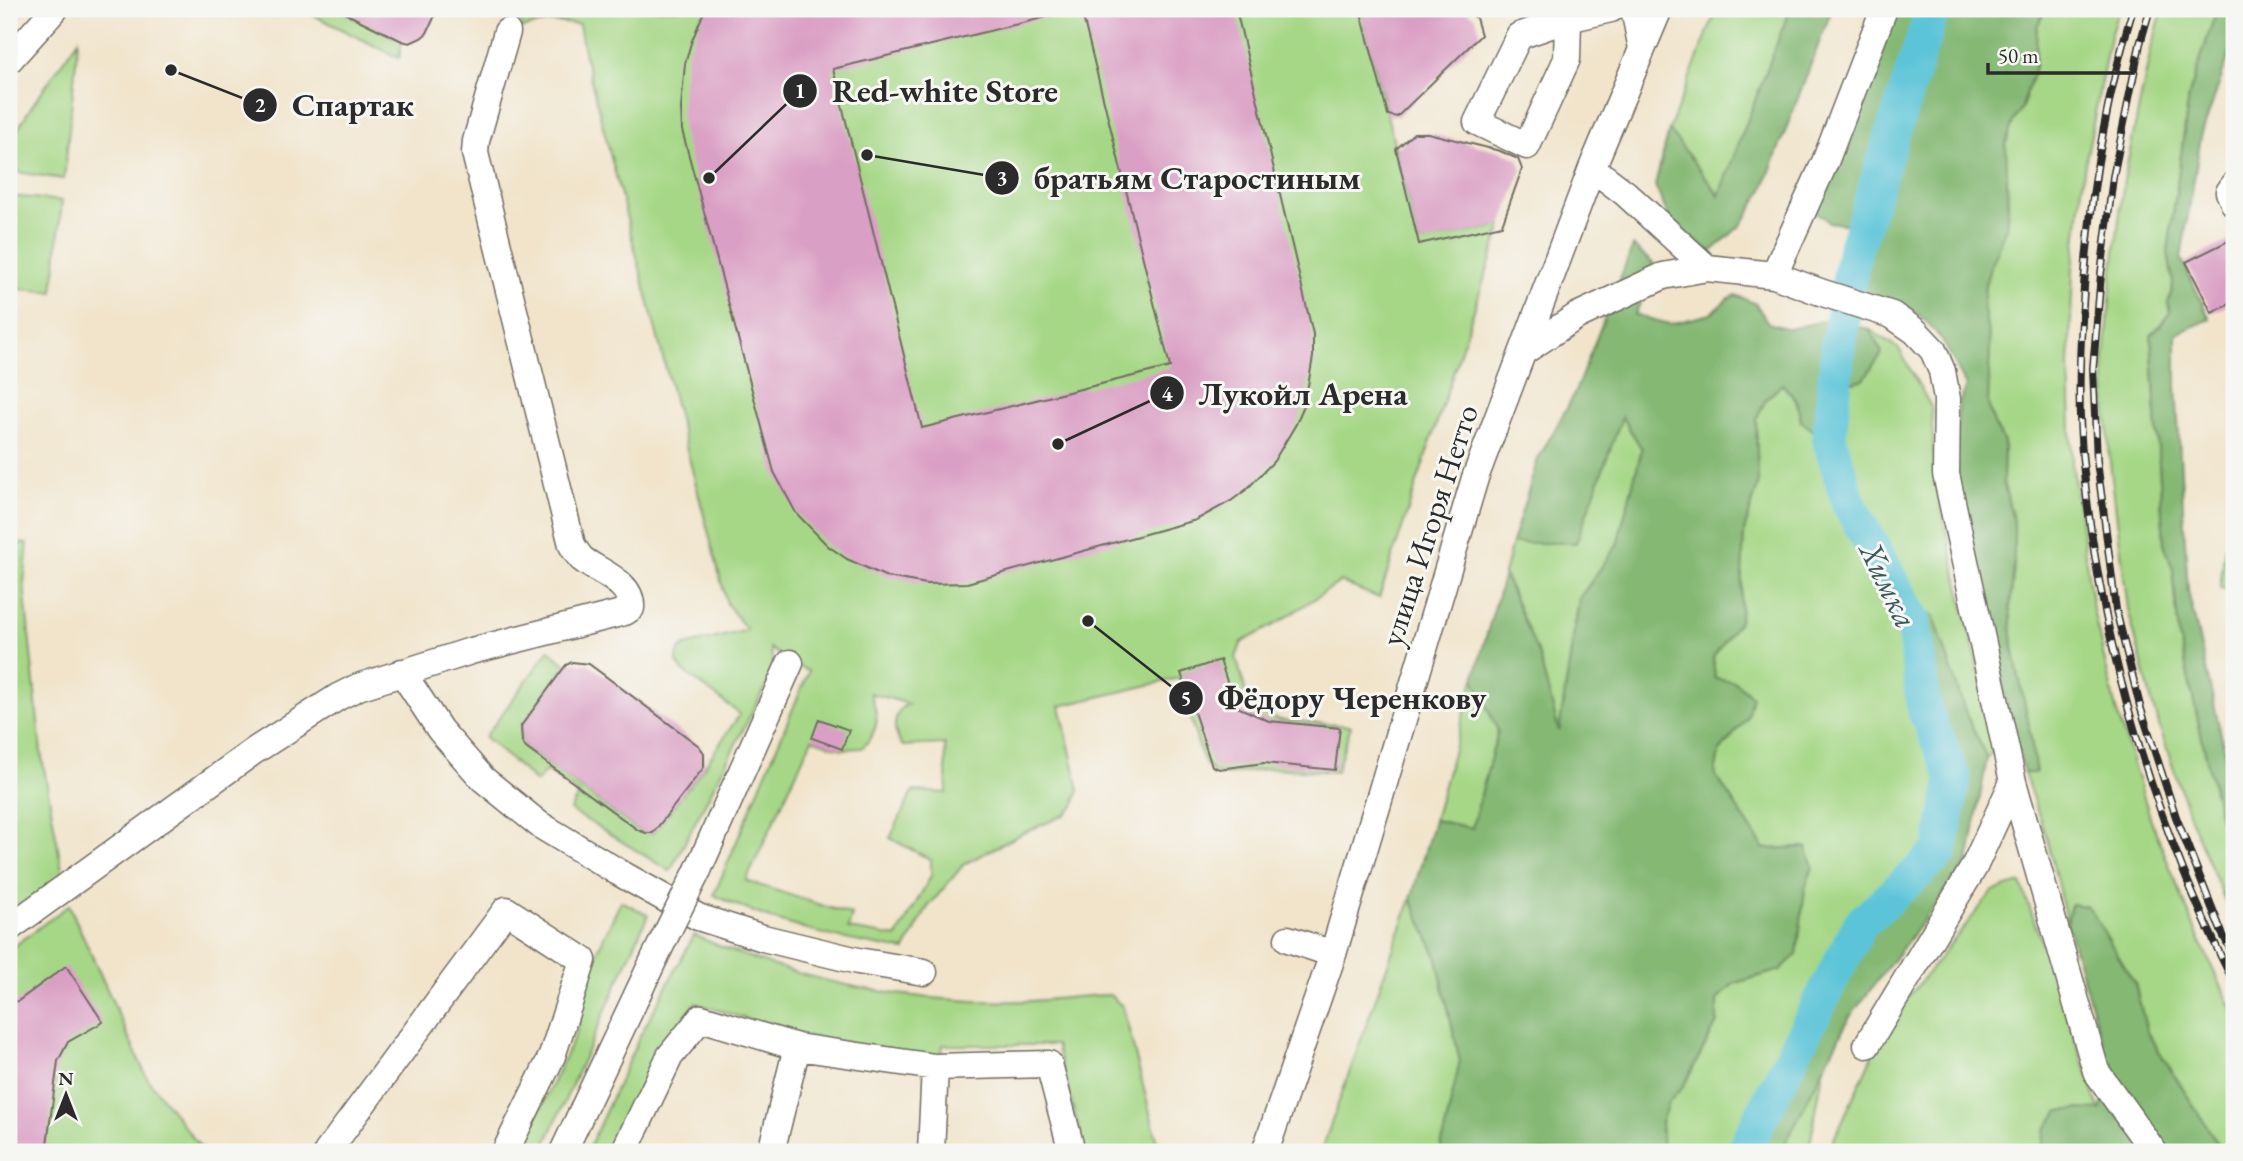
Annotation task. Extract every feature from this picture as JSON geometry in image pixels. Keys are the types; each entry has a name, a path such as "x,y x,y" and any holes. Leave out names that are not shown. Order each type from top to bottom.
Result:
{"street":[{"path":"9,60 55,9"},
{"path":"1568,19 1567,59 1527,146 1478,122 1519,36 1568,19 1611,9"},
{"path":"1634,9 1642,49"},
{"name":"улица Игоря Нетто","path":"1265,1152 1333,954 1475,478 1592,168 1659,9"},
{"path":"1774,275 1825,162 1884,9"},
{"path":"9,928 254,751 358,687 471,651 625,612 631,608 628,594 620,583 579,556 572,545 475,153 476,141 508,32"},
{"path":"1592,168 1625,193 1707,268"},
{"path":"2234,185 2229,192 2234,203"},
{"path":"1522,352 1577,316 1664,276 1707,268 1774,275 1892,315 1915,331 1933,350 1942,371 1947,399 1946,474 2013,782 2096,1071 2154,1152"},
{"path":"563,1152 698,870 790,663"},
{"path":"402,672 440,730 483,779 540,825 618,872 698,917 762,938 858,961 924,972"},
{"path":"1867,1045 1974,867 2013,782"},
{"path":"327,1152 506,910 583,960 552,1056 505,1152"},
{"path":"1288,939 1333,954"},
{"path":"624,1152 670,1056 701,1018 797,1047 935,1067 1049,1064 1072,1152"},
{"path":"771,1152 797,1047"},
{"path":"931,1152 935,1067"}],"green space":[{"path":"301,9 337,9 402,41 399,58"},
{"path":"524,9 1366,9 1361,10 1419,243 1502,225 1379,598 1340,582 1276,624 1242,642 1236,657 1250,707 1280,720 1351,726 1336,772 1271,768 1228,775 1215,773 1206,765 1200,751 1179,678 1060,706 1079,790 1074,806 1065,815 1023,833 964,864 927,908 905,950 807,930 737,906 714,895 809,671 790,663 770,648 773,661 770,678 670,871 570,810 579,794 546,771 536,782 485,737 549,650 566,665 521,726 522,742 526,748 638,830 653,833 704,767 740,714 682,670 677,662 678,652 685,646 747,630 727,604 585,57 579,24 548,22 520,29","holes":["870,693 909,704 901,708 896,718 897,737 903,746 945,744 947,793 913,791 890,838 931,860 931,876 897,937 848,929 852,915 746,881 812,739 842,749 862,748 873,734 876,722"]},
{"path":"1717,9 1790,9 1719,196 1669,130"},
{"path":"1790,9 1832,9 1762,192 1741,225 1711,252 1672,224 1655,186 1669,130 1719,195"},
{"path":"1896,9 2046,9 2037,26 2035,67 2006,144 2006,227 1985,285 1983,305 1990,344 1988,404 1994,424 2004,442 2003,482 2014,523 2010,608 2013,648 2036,773 2024,773 1951,478 1959,404 1966,386 1944,343 1920,316 1904,306 1867,297 1850,284 1840,271 1841,261 1855,233 1850,225 1829,222 1812,209 1867,93"},
{"path":"2046,9 2119,9 2110,36 2084,170 2073,270 2069,365 2072,463 2093,610 2116,710 2152,823 2199,939 2234,1013 2234,1152 2223,1152 2147,1032 2135,984 2092,912 2071,904 2067,924 2047,839 2024,773 2035,773 2028,720 2013,648 2010,608 2014,523 2003,482 2004,442 1994,424 1988,404 1990,344 1983,305 1985,285 2008,207 2005,144 2022,107 2035,67 2037,26"},
{"path":"2163,9 2217,9 2189,95 2168,252 2173,283 2168,302 2170,313 2151,336 2164,543 2173,569 2179,636 2220,818 2234,843 2234,922 2190,818 2153,707 2128,609 2110,462 2104,370 2112,276 2124,180 2151,49"},
{"path":"2217,9 2234,9 2234,41 2201,136 2181,258 2210,319 2176,334 2176,387 2188,591 2229,769 2234,780 2234,843 2220,818 2179,636 2173,569 2164,543 2151,336 2170,313 2168,302 2173,283 2168,252 2189,95"},
{"path":"78,40 64,179 9,171 9,144 31,107"},
{"path":"9,196 62,201 53,292 9,288"},
{"path":"1633,246 1656,266 1635,315 1670,324 1711,314 1727,299 1736,295 1756,304 1768,323 1789,329 1827,320 1869,329 1882,353 1864,379 1822,391 1819,435 1801,421 1796,400 1782,384 1766,399 1756,419 1758,485 1744,531 1740,620 1713,657 1715,678 1735,682 1752,696 1747,718 1719,752 1715,774 1764,849 1806,847 1813,867 1805,888 1797,954 1780,970 1733,984 1717,1000 1717,1023 1683,1087 1668,1103 1661,1123 1663,1152 1440,1152 1460,1061 1436,955 1411,899 1434,820 1472,828 1498,731 1474,679 1504,574 1539,656 1559,731 1579,599 1617,545 1642,449 1622,417 1576,543 1512,543 1538,459 1573,397"},
{"path":"1869,329 1899,349 1931,407 1935,481 1996,745 1987,759 1965,711 1907,607 1913,620 1924,709 1954,778 1940,852 1860,924 1743,1152 1663,1152 1661,1123 1668,1102 1683,1087 1717,1023 1717,1000 1733,984 1780,970 1797,953 1805,888 1813,867 1806,847 1764,849 1715,774 1719,752 1747,718 1735,682 1715,678 1713,656 1740,620 1744,531 1758,485 1756,419 1766,399 1782,384 1796,400 1801,421 1822,391 1864,379 1882,353"},
{"path":"1621,416 1642,449 1617,545 1579,599 1559,733 1539,656 1504,574 1512,543 1576,543"},
{"path":"2234,526 2234,590 2220,588 2225,546 2231,546"},
{"path":"9,542 28,544 24,584 41,752 64,881 9,921"},
{"path":"1906,607 1934,616 1965,711 1987,759 1968,862 1849,1018 1781,1152 1743,1152 1860,924 1940,852 1954,778 1924,709 1913,620"},
{"path":"1474,679 1498,731 1472,829 1434,820"},
{"path":"2021,883 2100,1111 2080,1109 2041,1152 1828,1152 1887,1024 1993,891"},
{"path":"1411,899 1436,955 1460,1061 1440,1152 1321,1152"},
{"path":"621,901 648,915 542,1152 520,1152 577,1031 594,958"},
{"path":"2071,904 2086,906 2092,912 2135,984 2147,1032 2223,1152 2041,1152 2045,1130 2059,1111 2100,1110 2112,1076 2067,924"},
{"path":"69,905 147,1078 204,1152 9,1152 9,950"},
{"path":"694,935 734,952 816,978 901,995 1030,1001 1110,995 1123,1007 1160,1152 1085,1152 1056,1045 943,1045 941,1058 803,1036 695,1003 654,1061 611,1152 587,1152 639,1038"},
{"path":"1824,1066 1810,1144 1816,1152 1781,1152"}],"building":[{"path":"336,9 438,9 427,33 410,43"},
{"path":"705,9 1054,9 1055,15 833,69 922,428 1170,367 1081,9 1236,9 1313,334 1313,357 1305,403 1274,461 1247,489 1196,520 967,583 927,584 887,577 847,559 828,546 796,513 774,472 682,130 685,64"},
{"path":"1360,9 1465,9 1476,18 1481,35 1397,117 1388,115"},
{"path":"1414,133 1428,133 1500,151 1518,159 1522,169 1502,225 1419,244 1396,149"},
{"path":"2234,238 2234,302 2212,313 2186,262"},
{"path":"1220,660 1235,706 1269,721 1340,728 1335,770 1264,763 1219,769 1212,766 1181,673"},
{"path":"572,662 589,664 699,746 704,753 704,767 653,833 638,830 526,748 522,742 521,726 566,665"},
{"path":"819,719 849,730 842,749 812,738"},
{"path":"66,966 103,1022 68,1042 58,1061 46,1152 9,1152 9,1003 18,1001"}],"waterway":[{"name":"Химка","path":"1743,1152 1860,924 1940,852 1954,778 1924,709 1913,620 1849,504 1829,438 1839,339 1854,253 1933,9"}],"railway":[{"path":"2133,9 2113,85 2092,202 2084,281 2080,374 2083,463 2102,598 2134,730 2179,859 2234,983"},
{"path":"2150,9 2140,44 2113,177 2101,274 2093,368 2097,461 2116,610 2140,706 2176,817 2222,933 2234,956"}],"place":[{"name":"Спартак","path":"171,70"},
{"name":"братьям Старостиным","path":"867,155"},
{"name":"Red-white Store","path":"709,178"},
{"name":"Лукойл Арена","path":"1058,444"},
{"name":"Фёдору Черенкову","path":"1088,621"}]}
